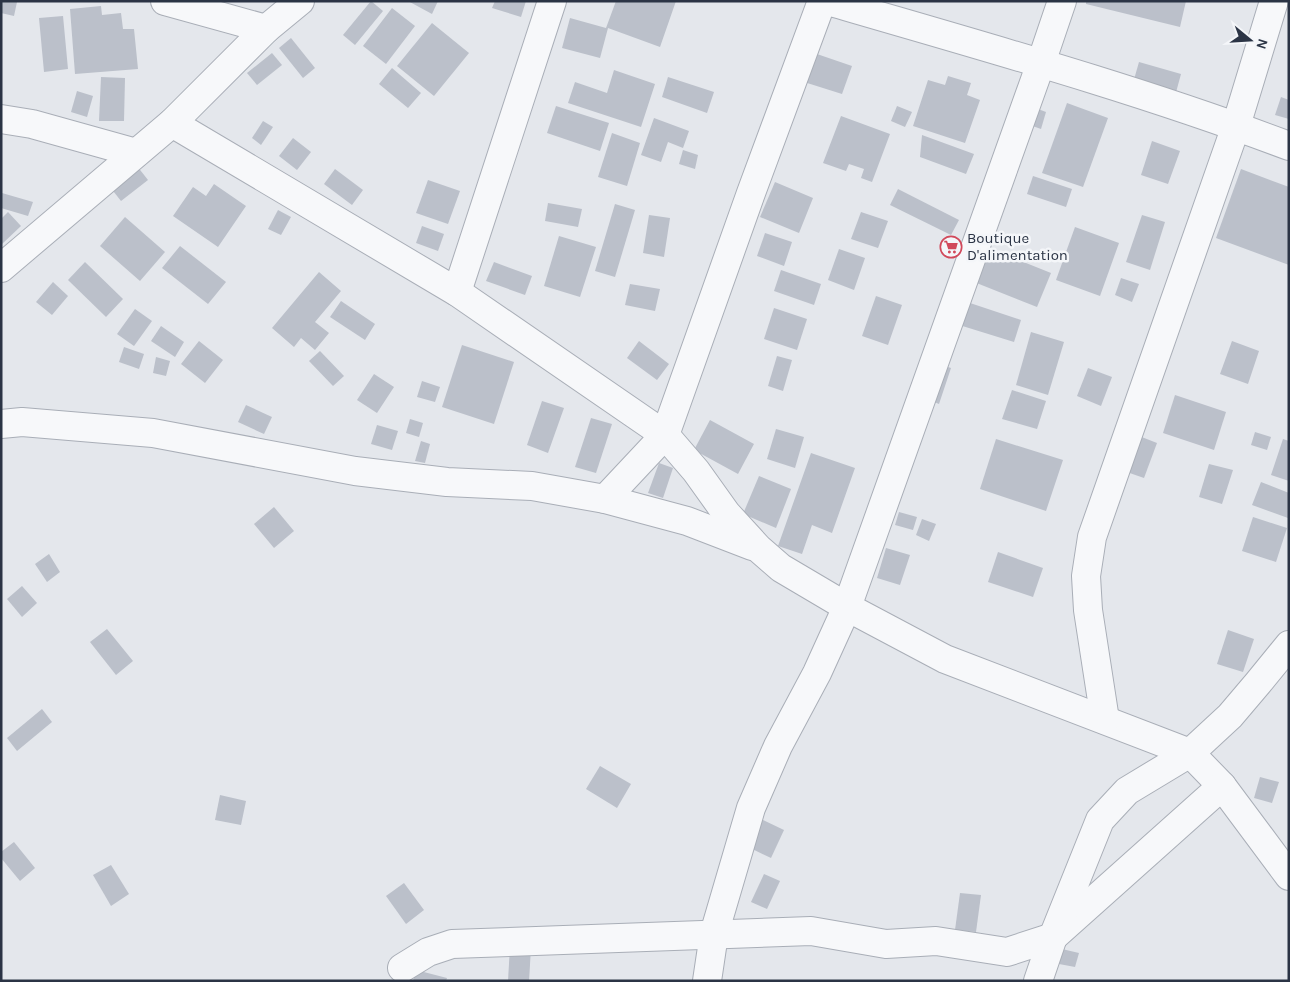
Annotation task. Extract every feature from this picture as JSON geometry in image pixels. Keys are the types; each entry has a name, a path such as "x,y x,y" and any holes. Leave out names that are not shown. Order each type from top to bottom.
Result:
{"street":[{"path":"165,1 266,29"},
{"path":"1,268 172,123 266,29 300,1"},
{"path":"457,292 552,1"},
{"path":"605,499 665,435 822,1"},
{"path":"828,1 1041,64 1236,126 1289,146"},
{"path":"707,981 714,934 751,808 778,746 817,673 847,607 1062,1"},
{"path":"1105,720 1088,610 1086,576 1092,537 1236,126 1274,1"},
{"path":"1,119 32,124 136,153"},
{"path":"172,123 457,292 665,435 696,471 726,513 758,548 781,568 847,607 945,659 1190,753 1222,786 1289,876"},
{"path":"1,424 22,422 153,434 355,471 447,482 532,486 605,499 687,521 758,548"},
{"path":"1038,981 1053,937 1100,820 1128,791 1190,753 1235,709 1289,645"},
{"path":"402,968 428,952 452,944 811,931 886,944 936,942 1007,952 1053,937 1222,786"}],"building":[{"path":"1,1 17,2 14,16 1,13"},
{"path":"371,1 383,11 355,45 343,35"},
{"path":"408,1 438,1 432,14"},
{"path":"495,1 526,1 521,17 492,8"},
{"path":"616,1 676,1 660,47 608,28 600,58 562,48 570,18 606,28"},
{"path":"1086,1 1186,1 1180,27 1086,4"},
{"path":"101,6 102,15 121,13 123,29 134,29 138,69 75,74 70,9"},
{"path":"392,8 415,26 386,64 363,46"},
{"path":"63,16 68,69 44,72 39,18"},
{"path":"432,23 469,53 434,96 397,66"},
{"path":"291,38 315,68 303,78 279,48"},
{"path":"272,53 282,65 257,85 247,73"},
{"path":"814,53 852,66 842,94 804,82"},
{"path":"1139,62 1181,74 1175,96 1133,83"},
{"path":"392,68 421,93 408,108 379,84"},
{"path":"614,70 655,84 641,127 568,103 575,82 607,93"},
{"path":"948,76 971,83 967,95 980,100 965,143 913,126 928,80 945,85"},
{"path":"101,77 125,78 124,121 99,121"},
{"path":"668,77 714,92 707,113 662,97"},
{"path":"77,91 93,96 87,117 71,112"},
{"path":"1281,97 1289,100 1289,119 1275,115"},
{"path":"1067,103 1108,118 1083,187 1042,173"},
{"path":"556,106 609,123 600,151 547,133"},
{"path":"897,106 912,112 905,127 891,121"},
{"path":"1030,106 1046,112 1041,129 1024,123"},
{"path":"841,116 890,134 872,182 861,178 864,169 849,164 846,171 823,163"},
{"path":"654,118 689,131 683,148 668,142 661,162 641,155"},
{"path":"263,121 273,127 261,145 252,138"},
{"path":"612,133 640,143 627,186 598,177"},
{"path":"922,135 974,154 966,174 920,157"},
{"path":"293,138 311,152 297,170 279,156"},
{"path":"1152,141 1180,151 1168,184 1141,175"},
{"path":"683,150 698,155 695,169 679,164"},
{"path":"137,166 148,180 121,201 110,187"},
{"path":"335,169 363,190 352,205 324,184"},
{"path":"1241,169 1289,187 1289,265 1216,238"},
{"path":"1033,176 1072,189 1066,207 1027,194"},
{"path":"428,180 460,191 448,224 416,213"},
{"path":"775,182 813,198 799,233 760,217"},
{"path":"214,184 246,206 218,247 173,216 193,187 206,196"},
{"path":"898,189 959,220 951,235 890,205"},
{"path":"2,193 33,202 28,216 1,208"},
{"path":"548,203 582,209 578,227 545,221"},
{"path":"615,204 635,210 615,277 595,271"},
{"path":"278,210 291,217 281,235 268,229"},
{"path":"8,212 21,226 1,245 1,219"},
{"path":"861,212 888,221 878,248 851,239"},
{"path":"649,215 670,218 664,257 643,253"},
{"path":"1142,215 1165,222 1150,270 1126,262"},
{"path":"125,217 165,252 140,281 100,246"},
{"path":"422,226 444,234 438,251 416,243"},
{"path":"1075,227 1119,243 1100,296 1056,280"},
{"path":"765,233 792,242 784,266 757,256"},
{"path":"559,236 596,247 580,297 544,286"},
{"path":"180,246 226,282 208,304 162,268"},
{"path":"983,246 1051,273 1037,307 969,280"},
{"path":"839,249 865,258 854,290 828,280"},
{"path":"85,262 123,299 106,317 68,280"},
{"path":"494,262 532,276 525,295 486,281"},
{"path":"781,270 821,284 814,305 774,291"},
{"path":"319,272 341,291 315,322 329,333 315,350 301,338 294,347 272,328"},
{"path":"1121,278 1139,284 1132,302 1115,295"},
{"path":"53,282 68,296 52,315 36,302"},
{"path":"630,284 660,289 655,311 625,305"},
{"path":"876,296 902,305 888,345 862,336"},
{"path":"341,301 375,324 365,340 330,317"},
{"path":"964,301 1021,320 1014,342 956,324"},
{"path":"774,308 807,319 797,350 764,339"},
{"path":"135,309 152,321 134,346 117,334"},
{"path":"161,326 184,342 175,357 151,341"},
{"path":"1031,332 1064,342 1048,395 1016,385"},
{"path":"199,341 223,360 205,383 181,364"},
{"path":"639,341 669,364 657,380 627,358"},
{"path":"1232,341 1259,351 1248,384 1220,374"},
{"path":"462,345 514,362 494,424 442,407"},
{"path":"124,347 144,354 139,369 119,362"},
{"path":"320,351 344,376 333,386 309,361"},
{"path":"777,356 792,360 783,391 768,386"},
{"path":"156,357 170,361 166,376 153,373"},
{"path":"939,364 951,368 939,404 927,399"},
{"path":"1088,368 1112,377 1101,406 1077,396"},
{"path":"374,374 394,387 377,413 357,400"},
{"path":"422,381 440,387 435,402 417,397"},
{"path":"1012,390 1046,401 1037,429 1002,419"},
{"path":"1175,395 1226,412 1214,450 1163,433"},
{"path":"542,401 564,408 548,453 527,445"},
{"path":"246,405 272,417 264,434 238,422"},
{"path":"591,418 612,424 596,473 575,467"},
{"path":"410,419 423,423 419,437 406,433"},
{"path":"710,420 754,444 738,474 694,450"},
{"path":"377,425 398,431 392,450 371,444"},
{"path":"776,429 804,437 795,468 767,459"},
{"path":"1255,432 1271,437 1267,450 1251,445"},
{"path":"1134,434 1157,443 1144,478 1121,470"},
{"path":"996,439 1063,460 1046,511 980,489"},
{"path":"1283,439 1289,441 1289,481 1271,475"},
{"path":"421,441 430,444 425,463 415,461"},
{"path":"811,453 855,468 832,533 812,525 802,554 778,546"},
{"path":"659,463 673,468 663,498 648,493"},
{"path":"1209,464 1233,470 1222,504 1199,497"},
{"path":"759,476 791,489 776,528 743,514"},
{"path":"1261,482 1289,493 1288,518 1252,505"},
{"path":"274,507 294,531 274,548 254,524"},
{"path":"899,512 917,517 913,530 895,525"},
{"path":"1253,517 1287,528 1276,562 1242,551"},
{"path":"922,519 936,524 929,541 916,535"},
{"path":"886,548 910,555 900,585 877,578"},
{"path":"998,552 1043,568 1033,597 988,582"},
{"path":"49,554 60,572 47,582 35,564"},
{"path":"22,586 37,603 22,617 7,599"},
{"path":"107,629 133,661 116,675 90,642"},
{"path":"1228,630 1254,639 1243,672 1217,664"},
{"path":"42,709 52,722 17,751 7,738"},
{"path":"600,766 631,784 617,808 586,789"},
{"path":"1260,777 1279,782 1272,803 1254,798"},
{"path":"220,795 246,801 241,825 215,820"},
{"path":"759,818 784,830 771,858 746,846"},
{"path":"14,842 35,868 20,881 1,858 1,852"},
{"path":"111,865 129,894 111,906 93,875"},
{"path":"764,874 780,881 767,909 751,902"},
{"path":"404,883 424,910 406,924 386,896"},
{"path":"960,893 981,895 976,932 955,930"},
{"path":"510,946 531,948 529,981 508,981"},
{"path":"1062,949 1079,953 1075,967 1059,964"},
{"path":"416,970 447,978 446,981 413,981"}],"place":[{"name":"Boutique D'alimentation","path":"951,247"}]}
